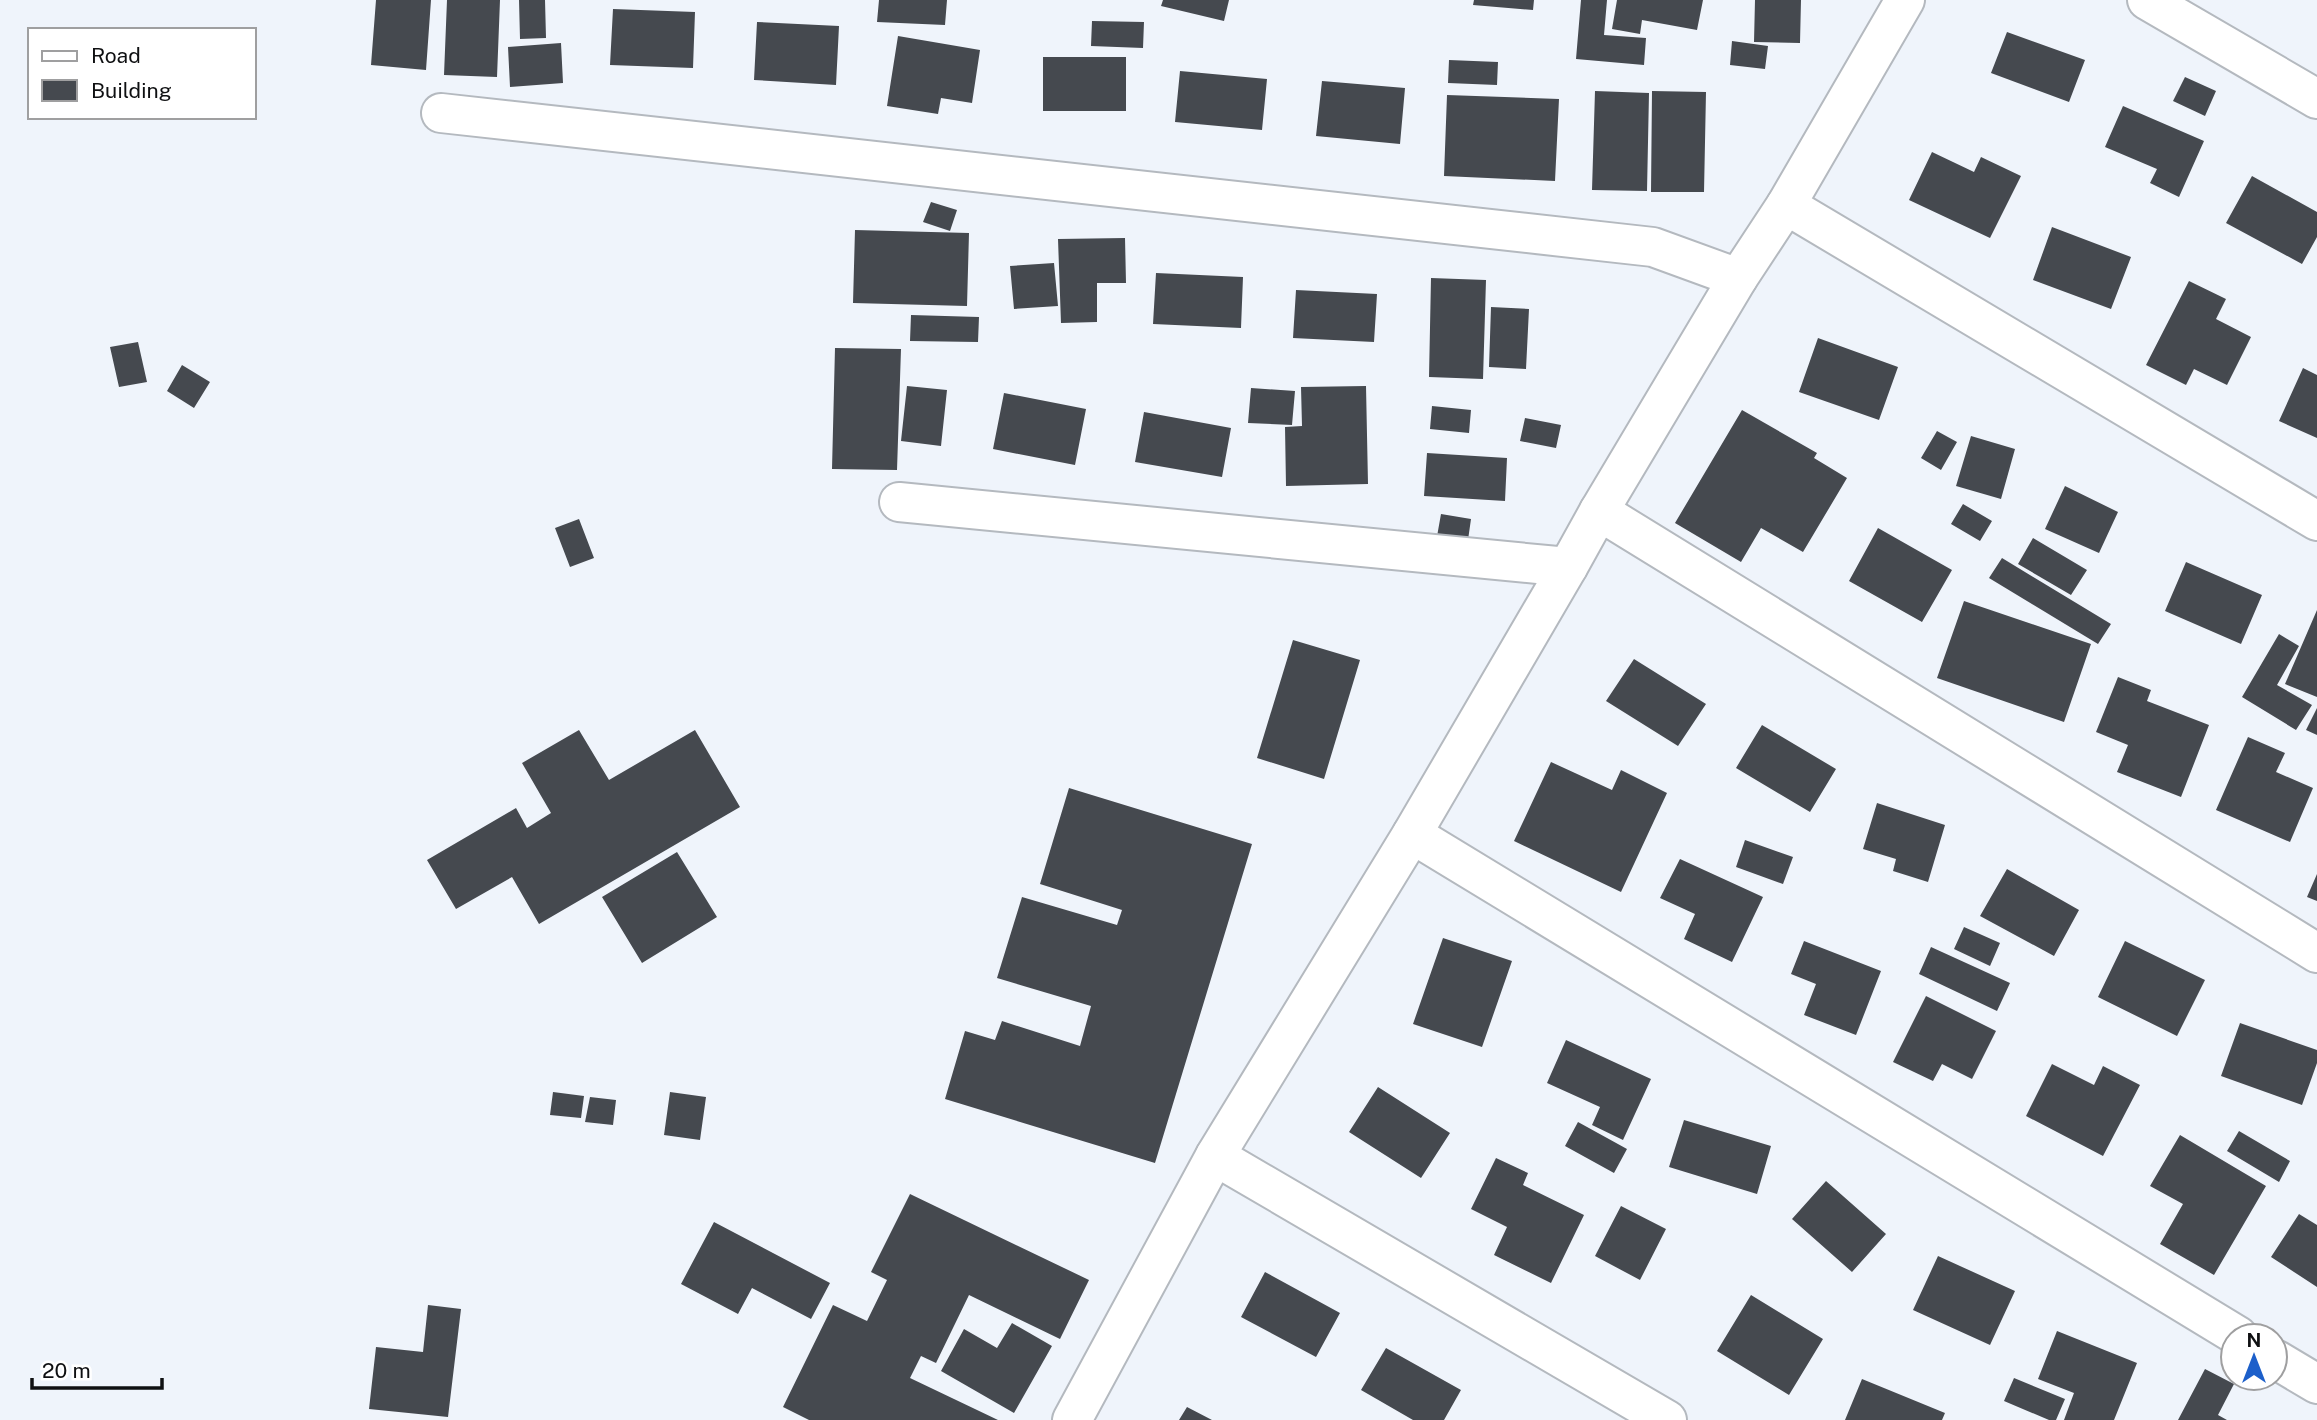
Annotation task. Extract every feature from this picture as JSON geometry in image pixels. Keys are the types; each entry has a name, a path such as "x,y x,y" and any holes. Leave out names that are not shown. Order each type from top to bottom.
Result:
{"street":[{"path":"1072,1420 1215,1156 1412,834 1599,511 1738,278 1786,205 1905,0"},
{"path":"2147,0 2317,99"},
{"path":"441,113 1653,247 1738,278"},
{"path":"1786,205 2317,521"},
{"path":"899,502 1568,568"},
{"path":"1599,511 2317,953"},
{"path":"1412,834 2219,1324"},
{"path":"1215,1156 1667,1420"},
{"path":"2289,1367 2317,1384"}],"building":[{"path":"376,0 431,0 426,70 371,65"},
{"path":"447,0 500,0 497,77 444,75"},
{"path":"519,0 545,0 546,38 520,39"},
{"path":"879,0 947,0 945,25 877,22"},
{"path":"1163,0 1229,0 1224,21 1161,6"},
{"path":"1474,0 1534,0 1533,10 1473,5"},
{"path":"1581,0 1607,0 1604,35 1646,38 1644,65 1576,59"},
{"path":"1617,0 1703,0 1697,30 1642,20 1640,34 1612,29"},
{"path":"1755,0 1801,0 1800,43 1754,42"},
{"path":"613,9 695,12 693,68 610,65"},
{"path":"1092,21 1144,22 1143,48 1091,46"},
{"path":"757,22 839,26 836,85 754,80"},
{"path":"2007,32 2085,60 2069,102 1991,73"},
{"path":"898,36 980,50 972,103 941,98 938,114 887,106"},
{"path":"1732,41 1768,46 1765,69 1730,65"},
{"path":"561,43 563,83 510,87 508,47"},
{"path":"1043,57 1126,57 1126,111 1043,111"},
{"path":"1449,60 1498,62 1497,85 1448,83"},
{"path":"1180,71 1267,79 1262,130 1175,122"},
{"path":"2185,77 2216,91 2205,116 2173,101"},
{"path":"1322,81 1405,88 1400,144 1316,136"},
{"path":"1595,91 1649,93 1647,191 1592,190"},
{"path":"1652,91 1706,92 1704,192 1651,192"},
{"path":"1447,95 1559,99 1555,181 1444,176"},
{"path":"2123,106 2204,141 2179,197 2150,183 2157,169 2105,147"},
{"path":"1932,152 1974,172 1981,157 2021,176 1990,238 1909,200"},
{"path":"2252,176 2317,212 2317,237 2302,264 2226,223"},
{"path":"931,202 957,210 950,231 923,222"},
{"path":"2052,227 2131,257 2111,309 2033,280"},
{"path":"855,230 969,233 967,306 853,303"},
{"path":"1125,238 1126,283 1097,283 1097,322 1061,323 1058,239"},
{"path":"1054,263 1058,306 1014,309 1010,266"},
{"path":"1156,273 1243,277 1241,328 1153,324"},
{"path":"1431,278 1486,280 1483,379 1429,377"},
{"path":"2189,281 2226,299 2216,319 2251,337 2227,385 2194,369 2186,385 2146,365"},
{"path":"1296,290 1377,294 1374,342 1293,338"},
{"path":"1491,307 1529,309 1526,369 1489,367"},
{"path":"911,315 979,317 978,342 910,341"},
{"path":"1818,338 1898,367 1879,420 1799,392"},
{"path":"138,342 147,382 119,387 110,347"},
{"path":"835,348 901,349 897,470 832,469"},
{"path":"182,365 210,382 194,408 167,391"},
{"path":"2303,368 2317,375 2317,438 2279,421"},
{"path":"907,386 947,390 941,446 901,441"},
{"path":"1366,386 1368,484 1286,486 1285,427 1302,426 1301,387"},
{"path":"1251,388 1295,391 1292,425 1248,423"},
{"path":"1004,393 1086,409 1075,465 993,449"},
{"path":"1432,406 1471,410 1469,433 1430,429"},
{"path":"1742,410 1817,453 1814,458 1847,478 1803,552 1761,528 1741,562 1675,523"},
{"path":"1144,412 1231,428 1222,477 1135,462"},
{"path":"1525,418 1561,425 1556,448 1520,441"},
{"path":"1937,431 1957,442 1941,470 1921,458"},
{"path":"1971,436 2015,449 2001,499 1956,486"},
{"path":"1427,453 1507,458 1505,501 1424,496"},
{"path":"2065,486 2118,512 2099,553 2045,529"},
{"path":"1963,504 1992,521 1980,541 1951,524"},
{"path":"1441,514 1471,519 1467,547 1436,542"},
{"path":"579,519 594,558 570,567 555,528"},
{"path":"1878,528 1952,570 1922,622 1849,581"},
{"path":"2033,538 2087,570 2071,595 2018,564"},
{"path":"2002,558 2111,624 2098,644 1989,578"},
{"path":"2186,562 2262,595 2241,644 2165,611"},
{"path":"1964,601 2091,644 2064,722 1937,678"},
{"path":"2317,610 2317,697 2285,684"},
{"path":"2279,634 2299,646 2277,685 2312,705 2296,730 2242,697"},
{"path":"1293,640 1360,660 1324,779 1257,758"},
{"path":"1634,659 1706,704 1678,746 1606,701"},
{"path":"2118,677 2151,690 2147,701 2209,725 2181,797 2117,772 2128,745 2096,732"},
{"path":"2317,708 2317,735 2306,730"},
{"path":"1762,725 1836,769 1810,812 1736,768"},
{"path":"579,730 609,780 695,730 740,807 539,924 512,877 456,909 427,860 516,808 527,828 551,813 522,763"},
{"path":"2248,737 2285,753 2276,772 2313,788 2290,842 2216,810"},
{"path":"1551,762 1612,790 1621,770 1667,793 1621,892 1514,841"},
{"path":"1069,788 1252,844 1155,1163 945,1099 965,1031 995,1040 1002,1021 1080,1046 1091,1006 997,978 1022,897 1117,925 1122,910 1040,884"},
{"path":"1877,803 1945,825 1928,882 1893,871 1896,859 1863,849"},
{"path":"1745,840 1793,857 1783,884 1736,867"},
{"path":"677,852 717,917 642,963 602,897"},
{"path":"1680,859 1763,897 1732,962 1684,939 1695,914 1660,898"},
{"path":"2007,869 2079,910 2054,956 1980,916"},
{"path":"2317,874 2317,901 2307,897"},
{"path":"1964,927 2000,943 1990,966 1954,949"},
{"path":"1443,938 1512,961 1482,1047 1413,1024"},
{"path":"1804,941 1881,971 1856,1035 1804,1015 1816,984 1791,974"},
{"path":"2125,941 2205,980 2177,1036 2098,997"},
{"path":"1931,947 2010,983 1997,1011 1919,974"},
{"path":"1926,996 1996,1031 1972,1079 1942,1064 1933,1081 1893,1062"},
{"path":"2240,1023 2317,1050 2317,1063 2302,1105 2221,1076"},
{"path":"1566,1040 1651,1079 1623,1140 1592,1125 1600,1107 1547,1083"},
{"path":"2052,1064 2094,1085 2103,1066 2140,1085 2103,1156 2026,1116"},
{"path":"1378,1087 1450,1133 1421,1178 1349,1132"},
{"path":"553,1092 584,1096 581,1118 550,1115"},
{"path":"670,1092 706,1097 700,1140 664,1135"},
{"path":"590,1097 616,1100 613,1125 585,1122"},
{"path":"1684,1120 1771,1146 1757,1194 1669,1167"},
{"path":"1578,1122 1627,1149 1614,1173 1565,1146"},
{"path":"2239,1131 2290,1161 2279,1182 2227,1151"},
{"path":"2180,1135 2266,1186 2214,1275 2160,1244 2183,1204 2150,1186"},
{"path":"1496,1158 1528,1173 1523,1185 1584,1215 1551,1283 1494,1255 1507,1227 1471,1209"},
{"path":"1826,1181 1886,1234 1852,1272 1792,1219"},
{"path":"910,1194 1089,1280 1060,1339 969,1295 936,1363 921,1356 910,1378 998,1420 809,1420 783,1407 833,1305 867,1321 887,1280 871,1272"},
{"path":"1621,1206 1666,1229 1640,1280 1595,1256"},
{"path":"2299,1214 2317,1225 2317,1287 2271,1257"},
{"path":"714,1222 830,1283 811,1319 752,1288 738,1314 681,1284"},
{"path":"1938,1256 2015,1291 1990,1345 1913,1310"},
{"path":"1265,1272 1340,1313 1316,1357 1241,1317"},
{"path":"1751,1295 1823,1339 1789,1395 1717,1351"},
{"path":"428,1305 461,1309 448,1417 369,1409 376,1347 423,1352"},
{"path":"1012,1323 1052,1346 1014,1413 941,1371 964,1329 997,1348"},
{"path":"2057,1331 2137,1363 2114,1420 2064,1420 2074,1393 2038,1379"},
{"path":"1386,1348 1461,1390 1444,1420 1413,1420 1361,1390"},
{"path":"2205,1369 2219,1376 2219,1392 2230,1392 2218,1415 2227,1420 2178,1420"},
{"path":"2014,1378 2065,1399 2056,1420 2049,1420 2004,1401"},
{"path":"1862,1379 1945,1413 1942,1420 1845,1420"},
{"path":"1187,1407 1212,1420 1179,1420"}]}
